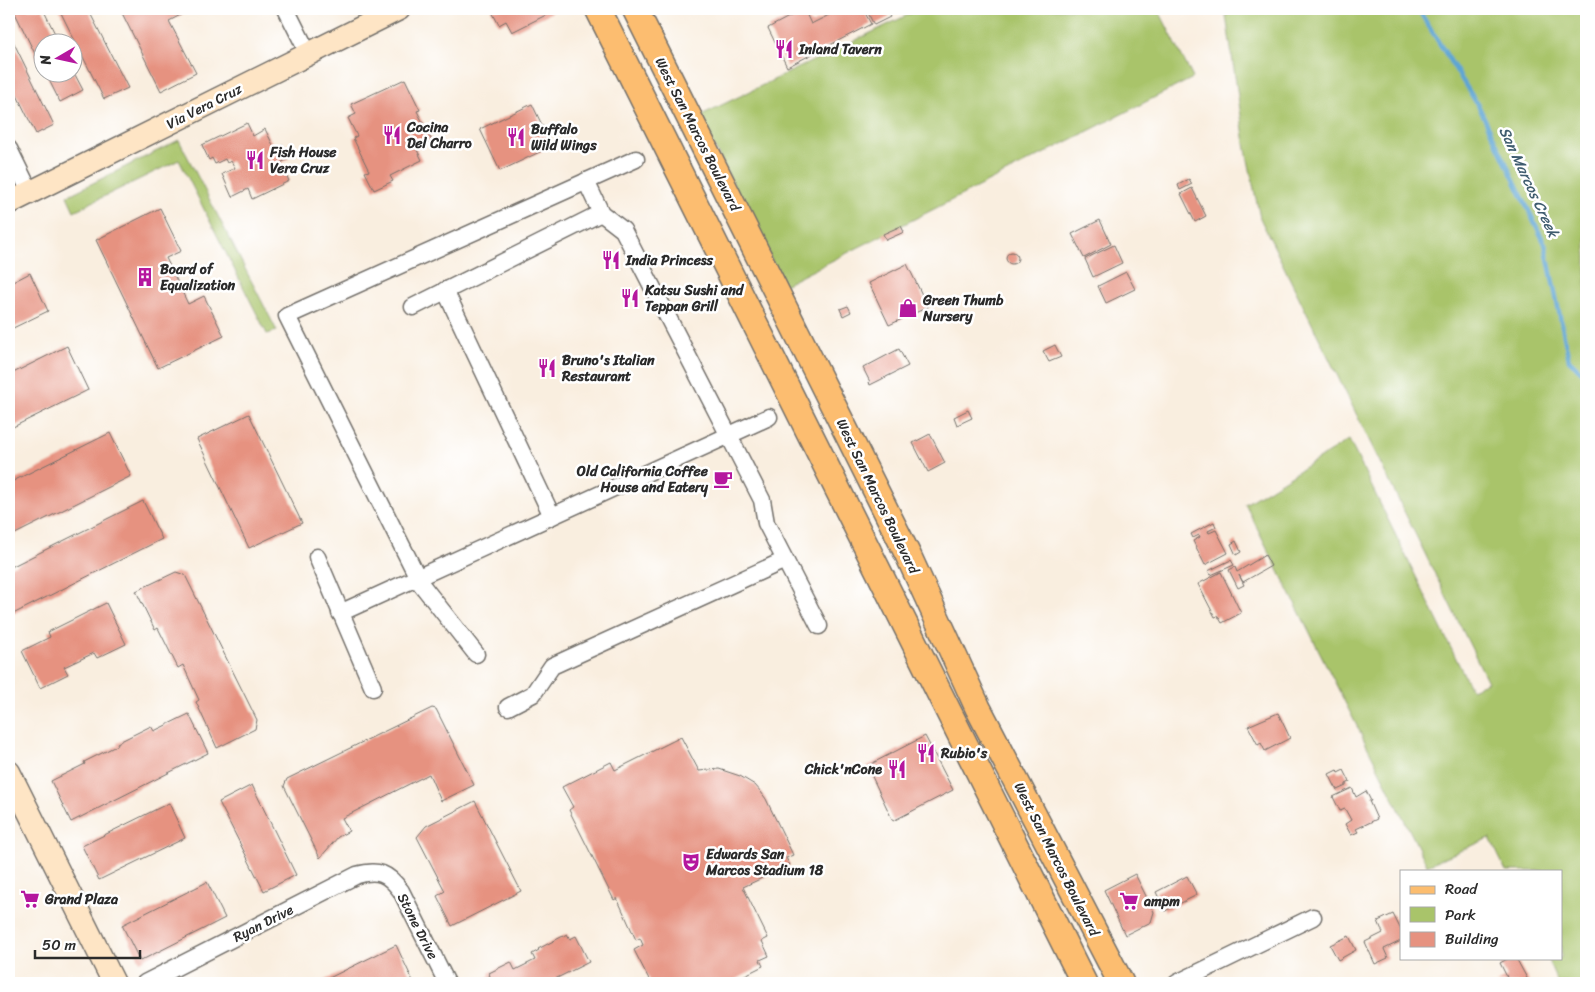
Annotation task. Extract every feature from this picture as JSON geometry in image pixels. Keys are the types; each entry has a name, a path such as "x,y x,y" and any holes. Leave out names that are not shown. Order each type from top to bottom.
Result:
{"main road":[{"name":"Via Vera Cruz","path":"9,203 399,9"},
{"path":"598,9 1084,983"},
{"name":"West San Marcos Boulevard","path":"635,9 908,555 978,708 1121,983"},
{"path":"796,405 826,391"},
{"path":"931,677 949,681 991,762 1007,785 1027,801"},
{"path":"9,772 114,983"}],"street":[{"path":"286,9 308,53"},
{"path":"9,149 30,192"},
{"path":"476,654 421,584 288,316 636,159"},
{"path":"586,181 601,213 623,230 762,500 766,523 819,626"},
{"path":"413,307 601,213"},
{"path":"445,290 552,516"},
{"path":"340,612 769,417"},
{"path":"317,557 373,688"},
{"path":"508,707 533,694 552,666 785,560"},
{"name":"Ryan Drive","path":"145,983 357,875 369,872 383,874"},
{"name":"Stone Drive","path":"383,874 393,880 402,891 447,983"},
{"path":"1177,983 1314,917"}],"green space":[{"path":"920,9 1158,9 1193,78 784,285 699,116"},
{"path":"1225,9 1586,9 1586,983 1558,983 1548,960 1562,960 1562,870 1506,870 1490,838 1427,865 1245,504 1349,440 1471,689 1488,682 1260,218 1246,150"},
{"path":"179,140 277,331 267,334 179,160 74,211 67,196"}],"building":[{"path":"13,9 43,9 54,32 32,32 32,48"},
{"path":"59,9 88,9 128,88 104,99 82,55 82,32 70,32"},
{"path":"120,9 192,9 169,21 196,73 161,91"},
{"path":"558,9 512,32 506,21 499,25 491,10"},
{"path":"804,9 811,24 835,12 833,9 863,9 871,24 787,67 768,28"},
{"path":"866,9 886,9 890,17 874,25"},
{"path":"9,33 54,125 36,134 9,79"},
{"name":"Cocina Del Charro","path":"405,79 420,110 417,111 432,141 416,148 422,160 390,176 393,181 374,190 365,172 369,171 353,138 357,136 348,118 356,114 351,104"},
{"path":"50,82 79,82 83,90 60,102"},
{"name":"Buffalo Wild Wings","path":"532,104 552,146 500,171 480,129"},
{"name":"Fish House Vera Cruz","path":"247,123 253,136 265,129 275,149 283,145 289,158 281,163 289,181 252,199 248,189 232,197 222,174 235,168 231,161 227,163 225,159 215,164 212,158 209,160 202,145"},
{"path":"1189,179 1192,184 1180,190 1178,185"},
{"path":"1192,188 1206,216 1195,222 1181,194"},
{"name":"Board of Equalization","path":"160,208 181,251 166,258 188,304 204,296 224,336 158,368 96,240"},
{"path":"1100,220 1111,244 1084,258 1072,234"},
{"path":"901,226 904,232 886,240 883,234"},
{"path":"1114,245 1122,263 1093,277 1085,259"},
{"path":"1012,252 1018,258 1012,264 1006,258"},
{"path":"907,264 928,307 889,325 869,283"},
{"path":"1126,272 1135,289 1106,303 1098,286"},
{"path":"30,273 48,311 9,330 9,284"},
{"path":"848,306 851,312 843,316 840,309"},
{"path":"1055,345 1061,357 1049,362 1043,351"},
{"path":"67,346 88,390 9,429 9,375"},
{"path":"899,349 908,366 870,385 863,368"},
{"path":"968,410 972,418 957,425 954,417"},
{"path":"249,414 302,523 249,548 197,439"},
{"path":"110,433 131,476 9,537 9,483"},
{"path":"930,434 945,463 928,472 913,443"},
{"path":"143,501 162,539 9,616 9,568"},
{"path":"1214,522 1216,527 1208,531 1209,533 1216,530 1228,553 1205,565 1193,541 1200,537 1199,535 1193,538 1191,534"},
{"path":"1236,541 1241,552 1236,555 1231,544"},
{"path":"1265,555 1271,566 1243,582 1239,575 1244,585 1238,588 1229,570 1235,567 1237,572"},
{"path":"1231,560 1234,565 1211,575 1208,571"},
{"path":"176,572 185,575 257,720 255,729 217,748 196,702 199,700 183,665 178,668 158,628 155,630 136,591"},
{"path":"1221,572 1241,613 1222,623 1218,616 1215,617 1198,584"},
{"path":"106,603 126,644 97,658 94,653 64,667 68,674 40,688 22,651 50,637 48,632"},
{"path":"432,708 436,709 474,785 441,801 429,774 342,818 349,831 338,837 320,858 284,786 287,779"},
{"path":"1278,713 1290,738 1265,751 1261,743 1258,745 1248,726"},
{"path":"189,714 208,753 71,822 51,781 151,726 154,731"},
{"path":"925,736 953,790 893,821 867,766"},
{"name":"Edwards San Marcos Stadium 18","path":"681,737 699,771 719,769 740,776 755,785 766,799 793,855 786,858 790,865 743,887 768,938 762,941 769,956 760,960 763,966 729,983 651,983 634,950 643,945 640,938 636,940 617,898 614,900 569,810 573,807 562,787 611,762 615,770"},
{"path":"1337,770 1338,773 1344,770 1350,782 1337,790 1329,774"},
{"path":"252,785 296,875 264,891 219,802"},
{"path":"1352,788 1356,797 1366,791 1377,819 1356,829 1358,832 1351,835 1345,824 1351,820 1345,809 1340,811 1333,797"},
{"path":"475,801 521,891 452,926 437,896 445,891 417,837 426,826"},
{"path":"169,803 185,838 99,880 82,846"},
{"name":"ampm","path":"1135,874 1154,912 1151,922 1125,935 1104,890"},
{"path":"1187,876 1197,895 1165,911 1156,892"},
{"path":"207,882 225,918 140,961 122,925"},
{"path":"1393,914 1400,928 1400,941 1384,949 1388,958 1375,964 1365,942 1383,933 1378,921"},
{"path":"567,934 570,939 576,936 589,962 547,983 482,983 481,981 490,976 489,973 511,962 515,970 535,960 532,954 538,949"},
{"path":"1349,936 1356,950 1338,960 1330,945"},
{"path":"396,945 414,983 319,983"},
{"path":"1505,960 1517,960 1529,982 1496,983 1507,977 1500,963"}],"waterway":[{"name":"San Marcos Creek","path":"1418,9 1479,107 1545,244 1569,360 1586,376"}],"place":[{"name":"Inland Tavern","path":"784,49"},
{"name":"Cocina Del Charro","path":"392,135"},
{"name":"Buffalo Wild Wings","path":"516,137"},
{"name":"Fish House Vera Cruz","path":"255,160"},
{"name":"India Princess","path":"611,260"},
{"name":"Board of Equalization","path":"145,277"},
{"name":"Katsu Sushi and Teppan Grill","path":"630,298"},
{"name":"Green Thumb Nursery","path":"908,308"},
{"name":"Bruno's Italian Restaurant","path":"547,368"},
{"name":"Old California Coffee House and Eatery","path":"723,479"},
{"name":"Rubio's","path":"926,753"},
{"name":"Chick'nCone","path":"897,769"},
{"name":"Edwards San Marcos Stadium 18","path":"691,862"},
{"name":"Grand Plaza","path":"30,899"},
{"name":"ampm","path":"1129,901"}]}
